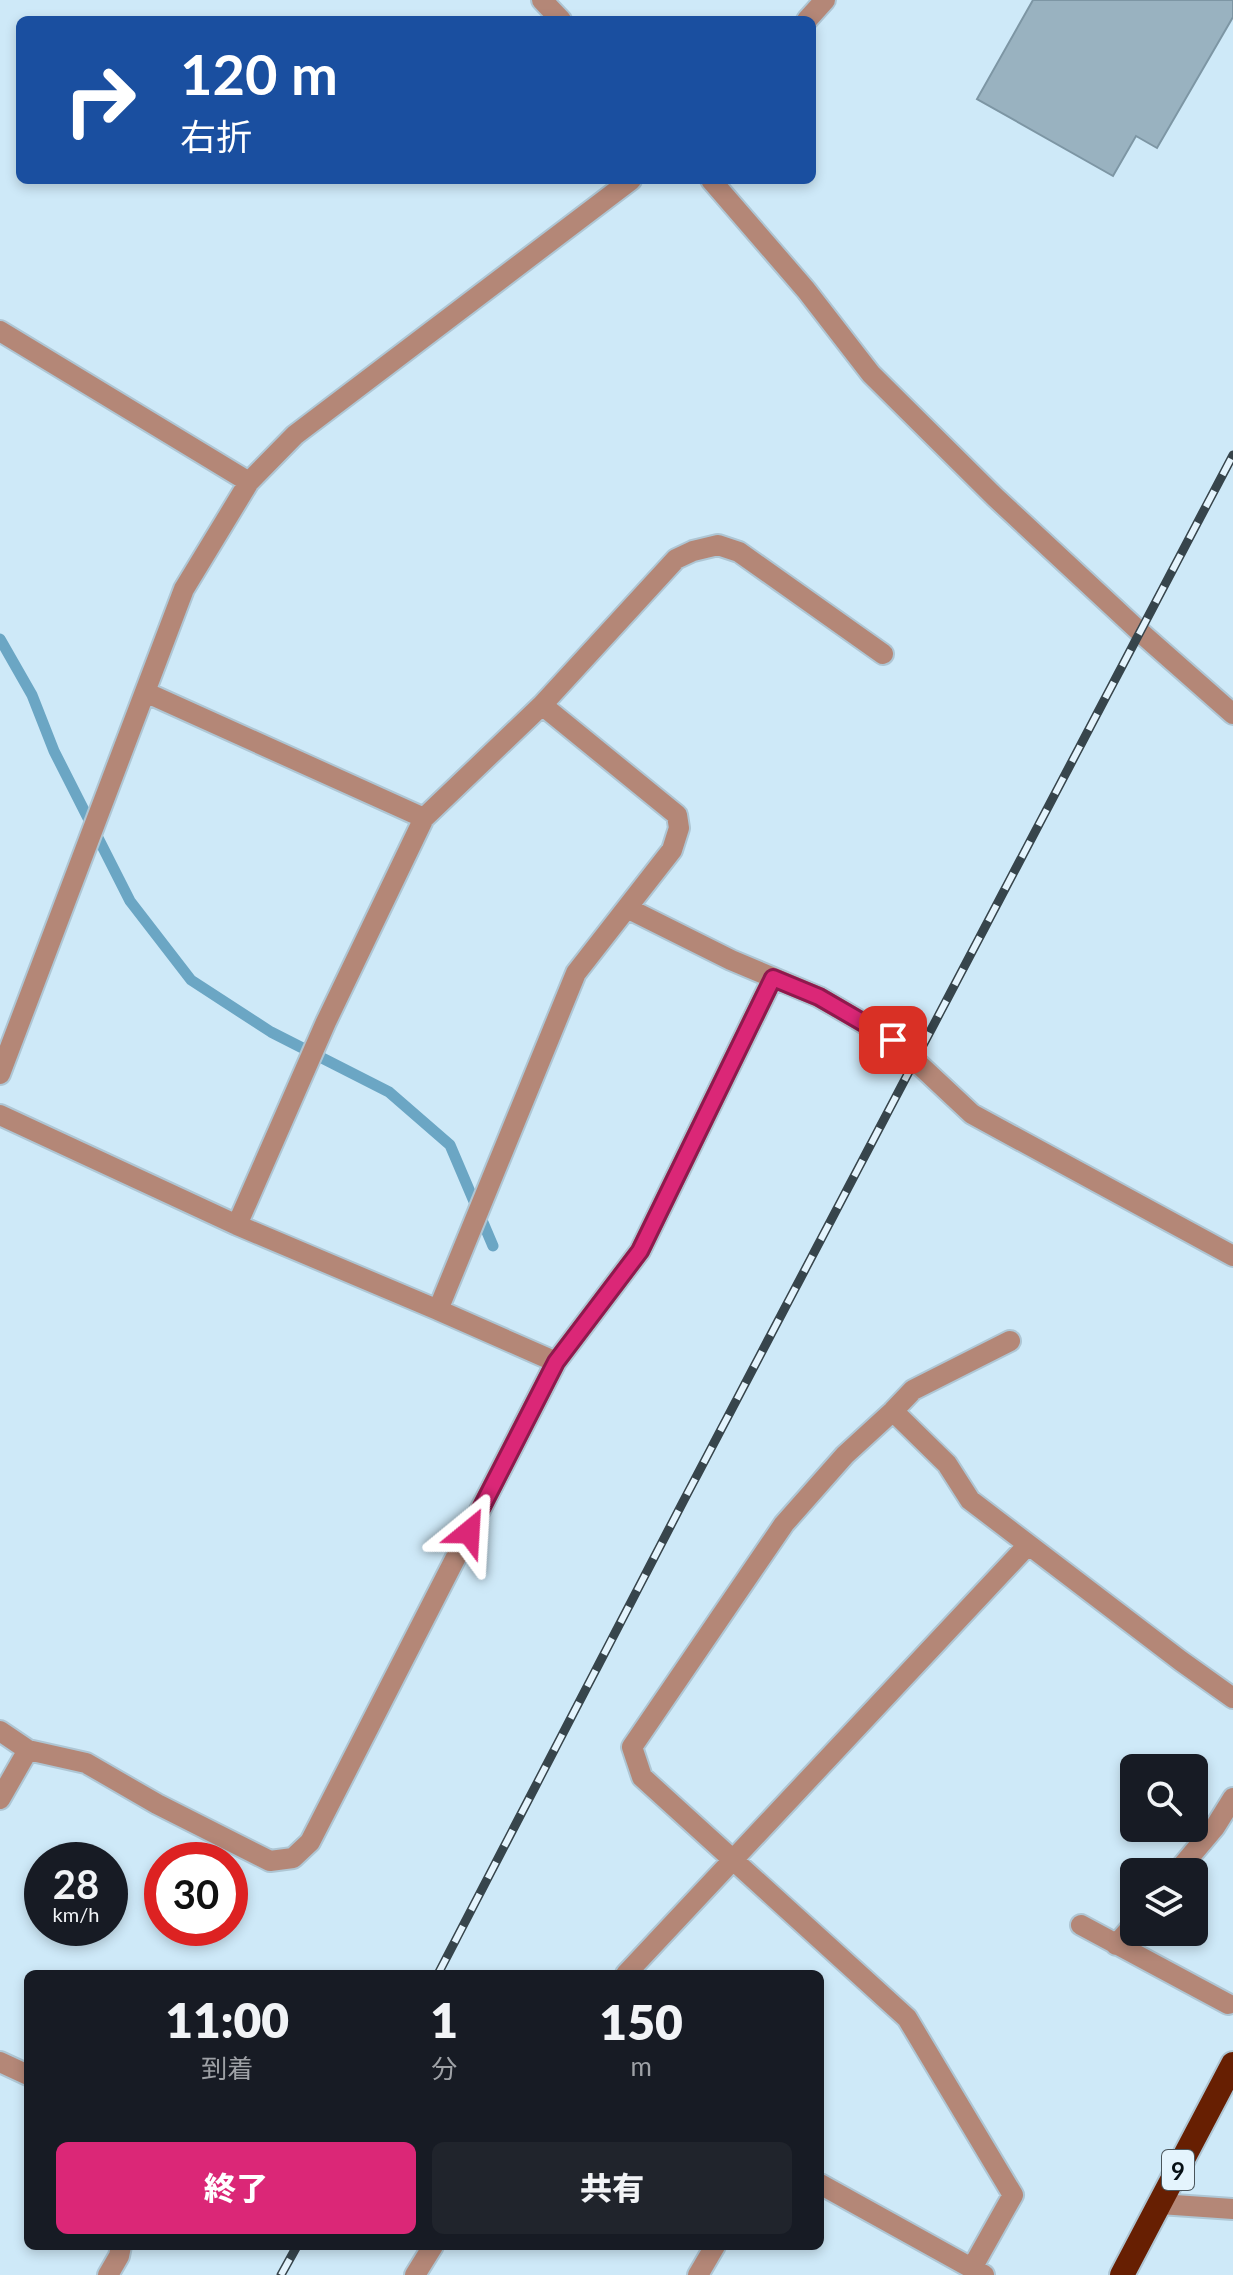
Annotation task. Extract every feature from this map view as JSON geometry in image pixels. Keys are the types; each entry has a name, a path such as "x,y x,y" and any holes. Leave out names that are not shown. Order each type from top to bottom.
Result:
{"highway":[{"name":"9","path":"1122,2275 1233,2064"}],"street":[{"path":"542,0 557,16"},
{"path":"811,16 825,0"},
{"path":"0,1074 184,589 249,482 295,435 626,184"},
{"path":"714,184 806,290 871,374 995,497 1233,714"},
{"path":"0,331 249,482"},
{"path":"237,1225 326,1022 424,818 542,705 676,559 718,545 739,552 883,654"},
{"path":"145,692 424,818"},
{"path":"438,1310 576,973 672,850 679,828 677,815 542,705"},
{"path":"627,908 819,997 893,1040 972,1114 1233,1256"},
{"path":"0,1731 28,1750 86,1763 157,1804 270,1861 293,1858 310,1842 556,1362 640,1251 773,978"},
{"path":"0,1115 237,1225 556,1362"},
{"path":"824,2186 978,2272 1013,2195 907,2018 642,1777 632,1747 784,1524 845,1455 913,1390 1010,1341"},
{"path":"893,1411 947,1464 970,1500 1233,1698"},
{"path":"630,1970 1028,1545"},
{"path":"0,1799 28,1750"},
{"path":"1189,1858 1215,1827 1233,1798"},
{"path":"1081,1925 1228,2004"},
{"path":"1116,1945 1120,1940"},
{"path":"0,2062 24,2073"},
{"path":"1160,2204 1233,2209"},
{"path":"108,2275 120,2250"},
{"path":"415,2275 431,2250"},
{"path":"698,2275 713,2250"}],"building":[{"path":"1033,0 1233,0 1233,17 1157,148 1136,136 1113,176 977,99"}],"waterway":[{"path":"0,639 32,695 54,751 130,901 191,980 271,1032 389,1092 450,1145 493,1246"}],"railway":[{"path":"440,1970 1233,455"},
{"path":"281,2275 295,2250"}],"route":[{"path":"469,1532 556,1362 640,1251 773,978 819,997 893,1040"}]}
